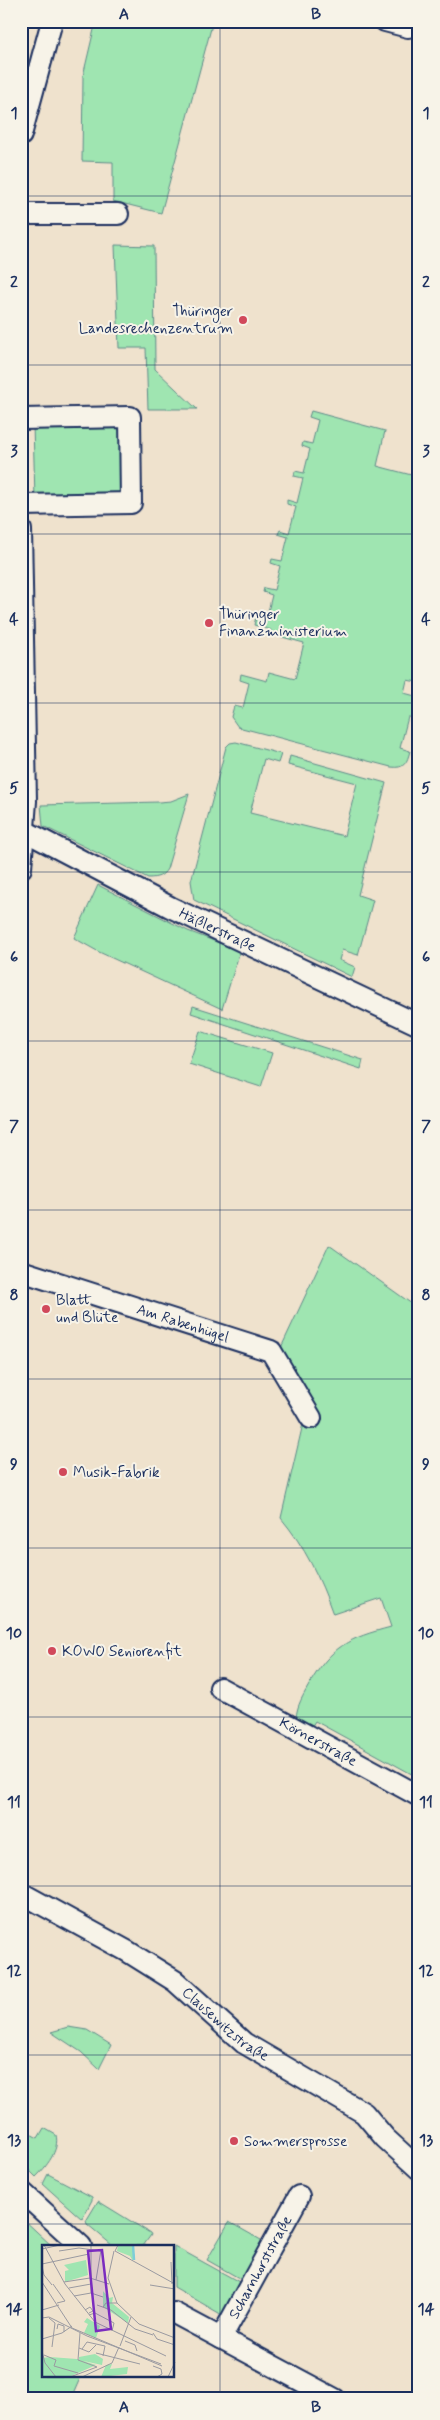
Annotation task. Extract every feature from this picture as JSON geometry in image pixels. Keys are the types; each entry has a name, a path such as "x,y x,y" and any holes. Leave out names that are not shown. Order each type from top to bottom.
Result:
{"street":[{"path":"21,135 29,78 52,21"},
{"path":"385,21 408,27 409,21"},
{"path":"21,214 118,214"},
{"path":"21,419 130,417 130,503 21,505"},
{"path":"21,530 26,792 21,868"},
{"name":"Häßlerstraße","path":"23,829 170,906 419,1025"},
{"name":"Am Rabenhügel","path":"21,1270 271,1351 311,1418"},
{"name":"Körnerstraße","path":"220,1688 419,1796"},
{"name":"Clausewitzstraße","path":"21,1893 126,1951 175,1981 244,2043 326,2088 364,2113 385,2138 419,2169"},
{"path":"21,2191 80,2245"},
{"name":"Scharnhorststraße","path":"221,2338 298,2196"},
{"path":"175,2314 335,2399"}],"green space":[{"path":"96,21 213,21 161,213 113,201 113,162 82,161 83,76"},
{"path":"115,245 154,246 155,369 197,409 148,409 146,348 119,348"},
{"path":"311,411 385,431 377,466 419,477 419,676 417,682 407,680 404,693 419,697 419,718 408,717 400,748 410,751 405,764 399,767 391,767 238,727 231,717 234,706 243,708 249,683 240,680 241,674 267,681 269,672 295,679 304,643 271,634 271,630 254,625 256,617 266,620 272,595 263,592 264,588 274,590 280,566 271,563 272,559 282,561 288,537 278,534 280,530 289,533 296,507 287,504 287,500 297,503 303,478 294,476 295,471 304,473 310,449 302,446 303,442 312,444 318,420 309,417"},
{"path":"122,422 124,497 35,499 33,424"},
{"path":"236,742 281,754 278,763 264,759 250,813 344,836 357,783 288,765 290,756 386,783 358,895 373,900 358,955 342,950 339,960 355,967 352,977 194,900 191,881 226,747 230,743"},
{"path":"189,794 167,869 162,875 157,877 148,878 43,826 41,805 159,802 171,801"},
{"path":"98,885 188,931 240,951 222,1009 99,952 74,938"},
{"path":"193,1006 363,1060 361,1069 191,1013"},
{"path":"200,1031 272,1053 261,1087 189,1064"},
{"path":"329,1245 419,1309 419,1778 315,1721 310,1729 296,1718 299,1705 309,1685 325,1661 334,1652 352,1640 391,1627 381,1598 333,1614 311,1563 281,1518 309,1398 279,1352"},
{"path":"68,2027 87,2030 111,2045 99,2069 81,2052 51,2032"},
{"path":"44,2128 56,2135 57,2141 48,2163 36,2177 21,2162 21,2129 38,2138"},
{"path":"48,2174 92,2197 82,2219 43,2184"},
{"path":"98,2201 151,2235 144,2245 112,2245 87,2224 86,2221"},
{"path":"21,2217 51,2245 42,2245 42,2378 80,2378 71,2399 21,2399"},
{"path":"229,2222 268,2244 246,2282 207,2260"},
{"path":"175,2247 241,2283 224,2316 175,2288"}],"place":[{"name":"Thüringer Landesrechenzentrum","path":"243,320"},
{"name":"Thüringer Finanzministerium","path":"209,623"},
{"name":"Blatt und Blüte","path":"46,1309"},
{"name":"Musik-Fabrik","path":"63,1472"},
{"name":"KOWO Seniorenfit","path":"52,1651"},
{"name":"Sommersprosse","path":"234,2141"}]}
